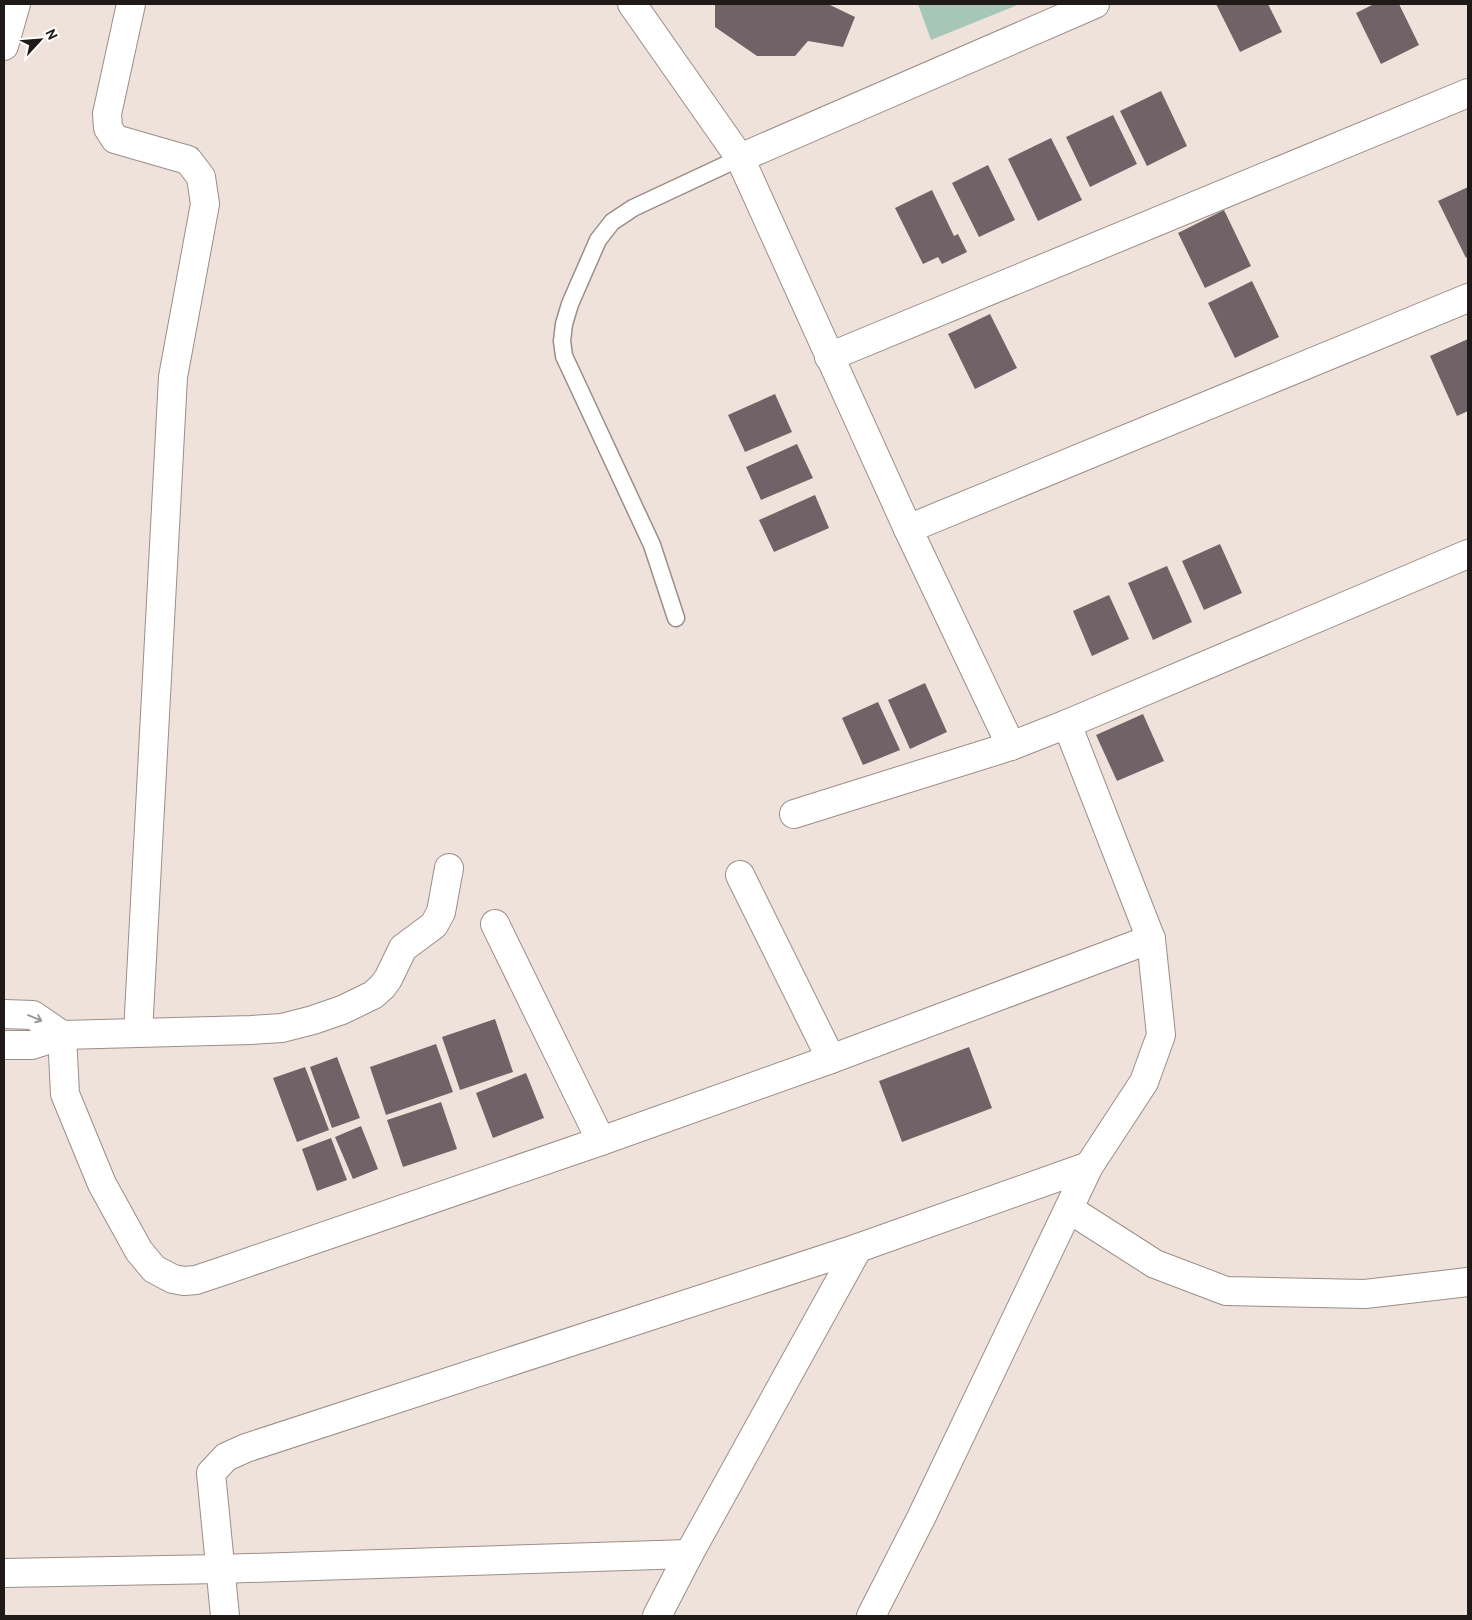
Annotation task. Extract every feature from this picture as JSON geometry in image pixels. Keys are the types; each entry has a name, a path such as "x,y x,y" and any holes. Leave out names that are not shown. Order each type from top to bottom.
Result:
{"street":[{"path":"4,46 16,4"},
{"path":"131,4 107,114 108,128 115,139 188,160 201,177 205,204 173,377 138,1033"},
{"path":"632,4 740,158 908,529 1011,746"},
{"path":"740,158 1095,4"},
{"path":"829,356 1468,93"},
{"path":"908,529 1468,298"},
{"path":"794,814 1011,746 1468,554"},
{"path":"871,1616 921,1518 1088,1166 1144,1082 1161,1035 1151,939 1067,724"},
{"path":"4,1045 32,1045 62,1035 282,1028 342,1010 373,995 382,987 403,948 434,925 441,912 449,868"},
{"path":"740,875 831,1059"},
{"path":"494,924 601,1141"},
{"path":"62,1035 65,1094 102,1184 139,1251 154,1268 173,1279 184,1281 196,1280 601,1141 831,1059 1151,939"},
{"path":"4,1014 33,1015 62,1035"},
{"path":"224,1616 212,1473 226,1457 246,1448 858,1248 1088,1166"},
{"path":"1068,1209 1155,1264 1226,1291 1365,1294 1468,1282"},
{"path":"657,1616 689,1554 858,1248"},
{"path":"4,1573 689,1554"}],"lane":[{"path":"676,618 652,545 564,356 562,341 564,324 570,304 598,240 612,222 633,208 740,158"}],"green space":[{"path":"918,4 1020,4 931,40"}],"building":[{"path":"715,4 828,4 855,17 843,47 808,41 795,56 757,56 715,27"},
{"path":"1216,4 1268,4 1282,32 1240,52"},
{"path":"1374,4 1399,4 1419,45 1381,64 1356,13"},
{"path":"1161,91 1187,146 1147,166 1120,111"},
{"path":"1113,115 1137,164 1090,187 1066,137"},
{"path":"1051,138 1082,200 1038,221 1008,159"},
{"path":"988,165 1015,220 979,237 952,183"},
{"path":"1468,187 1468,256 1466,258 1438,201"},
{"path":"932,190 954,236 958,234 967,252 942,264 938,257 923,264 895,208"},
{"path":"1224,210 1251,266 1205,288 1178,233"},
{"path":"1252,281 1279,337 1235,358 1208,303"},
{"path":"990,314 1017,368 975,389 948,334"},
{"path":"1468,339 1468,411 1457,416 1430,356"},
{"path":"775,394 792,432 745,452 728,415"},
{"path":"797,444 813,478 761,500 746,467"},
{"path":"815,495 829,528 774,552 759,520"},
{"path":"1220,544 1242,593 1204,610 1182,561"},
{"path":"1167,566 1192,622 1153,640 1128,583"},
{"path":"1109,595 1129,639 1092,656 1073,611"},
{"path":"925,683 947,732 910,749 888,700"},
{"path":"878,702 900,750 863,765 842,718"},
{"path":"1143,714 1164,761 1117,781 1096,735"},
{"path":"495,1019 513,1072 460,1090 442,1037"},
{"path":"436,1044 453,1092 386,1115 370,1067"},
{"path":"969,1047 992,1108 902,1142 879,1081"},
{"path":"337,1057 360,1118 332,1128 310,1067"},
{"path":"305,1067 329,1130 297,1142 273,1078"},
{"path":"526,1073 544,1118 493,1138 476,1093"},
{"path":"441,1102 457,1149 403,1167 387,1120"},
{"path":"361,1126 378,1169 353,1179 335,1137"},
{"path":"331,1138 347,1180 317,1191 302,1149"}]}
